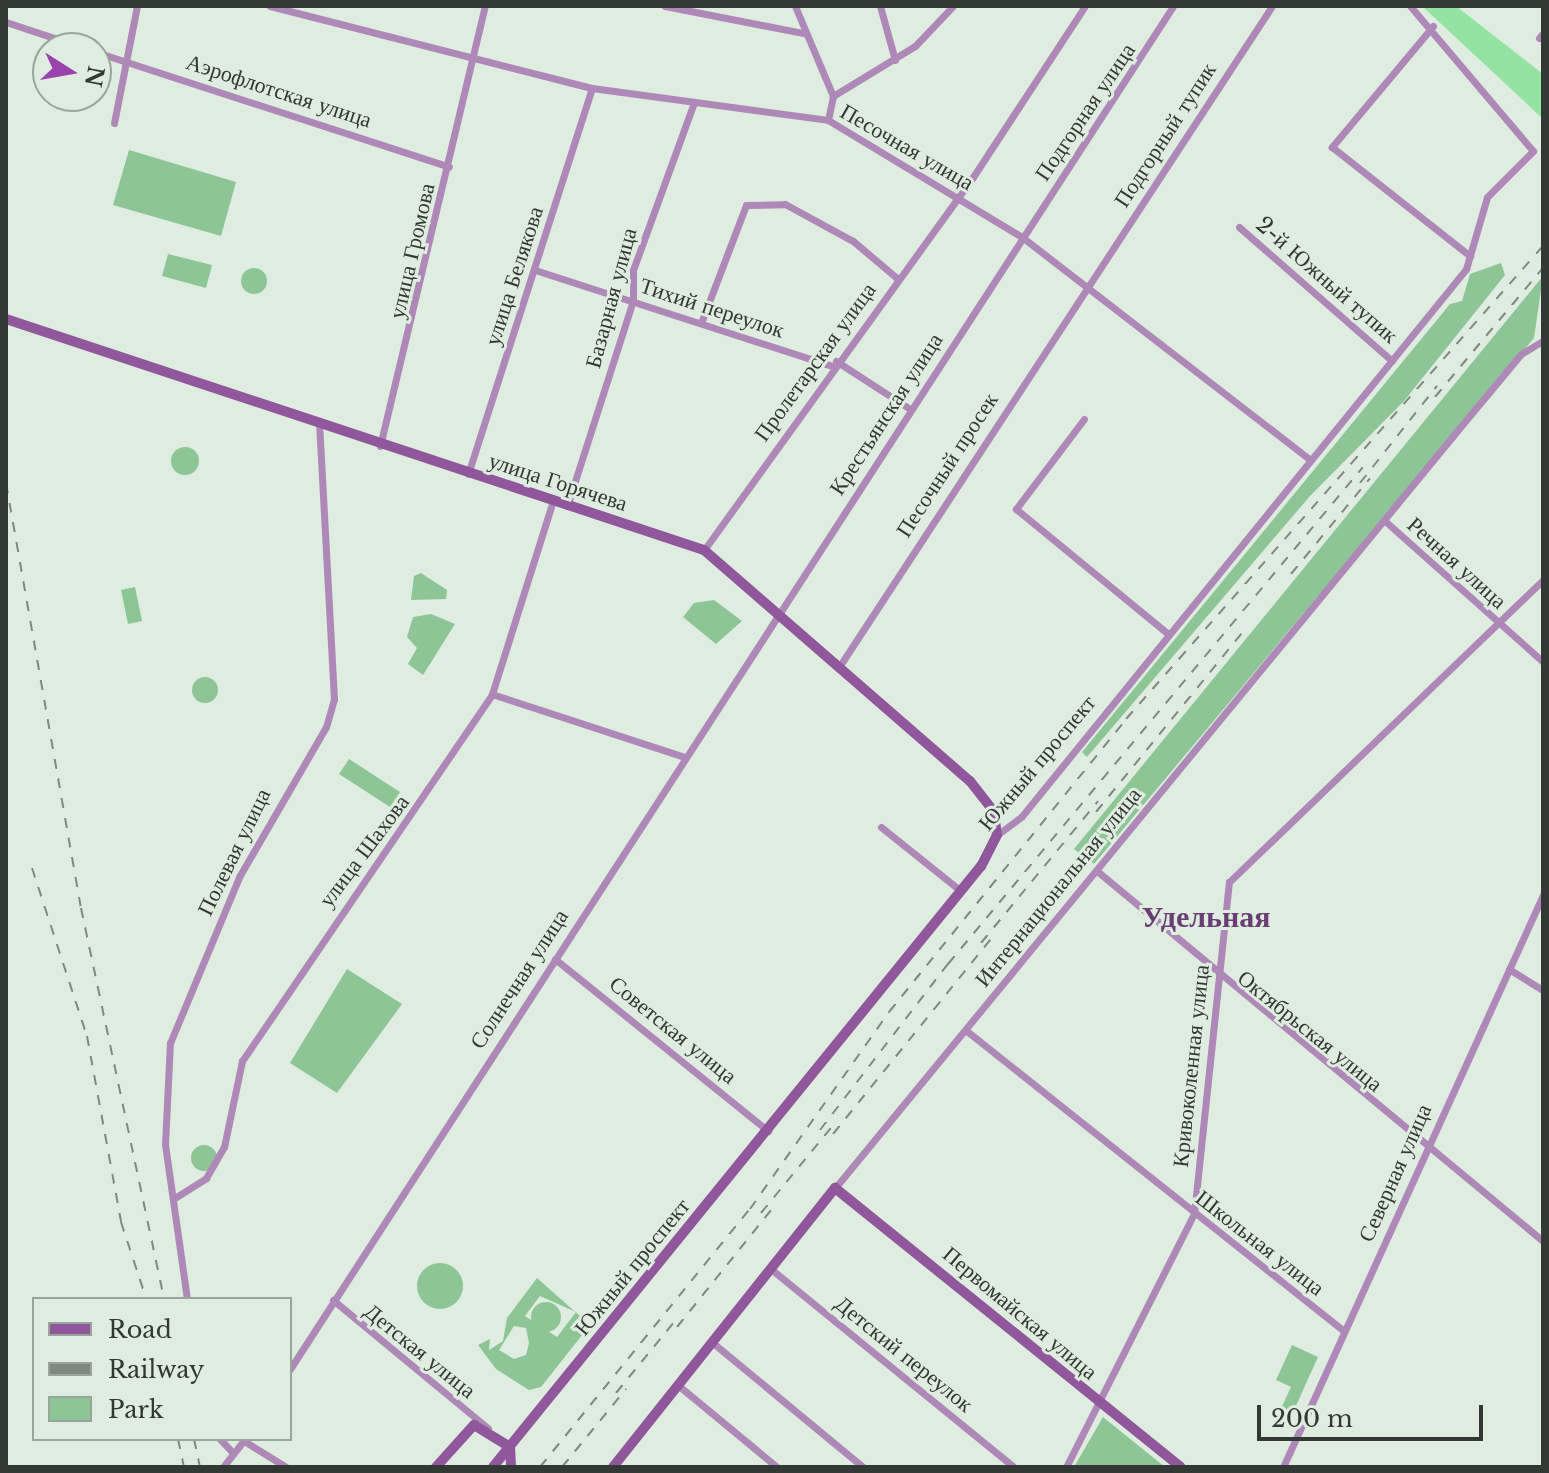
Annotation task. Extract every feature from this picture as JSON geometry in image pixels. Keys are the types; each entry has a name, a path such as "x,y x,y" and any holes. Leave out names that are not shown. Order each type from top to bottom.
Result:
{"main road":[{"name":"улица Горячева","path":"6,319 380,446 704,550 779,611 982,792 997,835"},
{"name":"Южный проспект","path":"493,1467 961,891 997,835"},
{"name":"Интернациональная улица","path":"613,1467 835,1188"},
{"name":"Первомайская улица","path":"835,1188 1181,1467"},
{"path":"436,1467 464,1430 488,1428 510,1447 511,1467"}],"street":[{"path":"114,123 137,6"},
{"name":"Песочная улица","path":"270,6 475,63 592,88 828,120 1022,237 1089,284 1311,460"},
{"name":"улица Громова","path":"380,446 475,63 485,6"},
{"path":"665,6 803,33"},
{"path":"795,6 803,33 833,96 828,120"},
{"path":"880,6 895,60"},
{"path":"833,96 895,60 953,6"},
{"name":"Пролетарская улица","path":"704,550 834,363 898,279 1085,6"},
{"name":"Подгорная улица","path":"1022,237 1173,6"},
{"name":"Подгорный тупик","path":"1089,284 1272,6"},
{"path":"1410,6 1433,26 1332,147 1470,256"},
{"path":"6,22 36,32"},
{"name":"Южный проспект","path":"997,835 1022,816 1392,361 1470,256 1487,197 1533,151 1433,26"},
{"name":"Аэрофлотская улица","path":"112,56 449,167"},
{"name":"улица Белякова","path":"468,474 592,88"},
{"name":"Базарная улица","path":"567,506 633,301 633,270 694,102"},
{"path":"701,323 746,205 785,204 853,241 898,279"},
{"name":"2-й Южный тупик","path":"1239,227 1392,361"},
{"name":"Крестьянская улица","path":"779,611 1022,237"},
{"name":"Тихий переулок","path":"535,270 834,363 910,409"},
{"name":"Песочный просек","path":"839,667 1089,284"},
{"name":"Интернациональная улица","path":"835,1188 968,1032 1521,354 1543,341"},
{"path":"1084,419 1016,509 1168,634"},
{"name":"Полевая улица","path":"187,1297 163,1098 174,1026 266,822 332,713 319,424"},
{"name":"улица Шахова","path":"173,1199 206,1178 224,1147 242,1061 492,694 553,501"},
{"name":"Речная улица","path":"1385,521 1543,662"},
{"name":"Кривоколенная улица","path":"1066,1467 1194,1214 1229,882 1543,580"},
{"name":"Солнечная улица","path":"292,1366 779,611"},
{"path":"492,694 685,757"},
{"path":"881,827 961,891"},
{"name":"Октябрьская улица","path":"1097,871 1217,978 1425,1149 1543,1241"},
{"name":"Северная улица","path":"1283,1467 1543,895"},
{"name":"Советская улица","path":"555,959 768,1131"},
{"path":"1509,969 1543,990"},
{"name":"Школьная улица","path":"968,1032 1344,1331"},
{"name":"Детский переулок","path":"771,1269 1014,1467"},
{"name":"Детская улица","path":"333,1300 488,1428"},
{"path":"713,1343 863,1467"},
{"path":"679,1386 777,1467"},
{"path":"222,1441 233,1453"},
{"path":"223,1467 244,1441"},
{"path":"247,1441 286,1467"}],"green space":[{"path":"129,150 236,182 221,236 113,205"},
{"path":"168,254 212,265 206,288 162,276"},
{"path":"1501,263 1505,275 1404,401 1310,496 1087,757 1082,752 1450,304 1462,301 1470,274"},
{"path":"254,268 263,272 267,281 263,290 254,294 245,290 241,281 245,272"},
{"path":"1543,276 1534,338 1094,864 1074,849"},
{"path":"185,447 195,451 199,461 195,471 185,475 175,471 171,461 175,451"},
{"path":"421,573 447,590 446,599 411,600 414,576"},
{"path":"135,587 142,621 128,624 121,590"},
{"path":"714,600 742,621 716,644 683,617 694,603"},
{"path":"431,614 455,624 423,675 408,664 417,648 407,637 413,617"},
{"path":"205,677 214,681 218,690 214,699 205,703 196,699 192,690 196,681"},
{"path":"349,759 400,792 390,807 339,774"},
{"path":"347,969 402,1004 337,1093 290,1063"},
{"path":"204,1145 213,1149 217,1158 213,1167 204,1171 195,1167 191,1158 195,1149"},
{"path":"440,1263 457,1269 463,1286 457,1303 440,1309 423,1303 417,1286 423,1269"},
{"path":"537,1278 575,1311 540,1296 525,1316 557,1337 576,1312 590,1325 541,1387 529,1390 496,1369 478,1345 490,1339 489,1350 503,1341 507,1318","holes":["514,1326 526,1328 529,1343 526,1355 514,1359 499,1350"]},
{"path":"546,1302 557,1306 561,1317 557,1328 546,1332 535,1328 531,1317 535,1306"},
{"path":"1292,1345 1318,1357 1290,1419 1279,1413 1291,1387 1276,1380"},
{"path":"1103,1417 1165,1467 1074,1467"}],"shaded area":[{"path":"1422,6 1456,6 1543,74 1543,119"}],"railway":[{"path":"540,1467 750,1209 889,1012 1126,719 1543,246"},
{"path":"1435,397 1543,268"},
{"path":"1360,483 1437,386"},
{"path":"820,1130 948,964 1363,467"},
{"path":"1291,574 1370,478"},
{"path":"6,483 81,908 164,1297"},
{"path":"1096,812 1243,632"},
{"path":"981,943 1098,801"},
{"path":"32,868 87,1036 121,1222 145,1295"},
{"path":"833,1134 992,938"},
{"path":"761,1213 835,1123"},
{"path":"677,1327 772,1209"},
{"path":"616,1393 679,1316"},
{"path":"562,1467 626,1389"},
{"path":"178,1441 184,1467"},
{"path":"194,1441 200,1467"}],"district":[{"name":"Удельная","path":"1206,917"}]}
